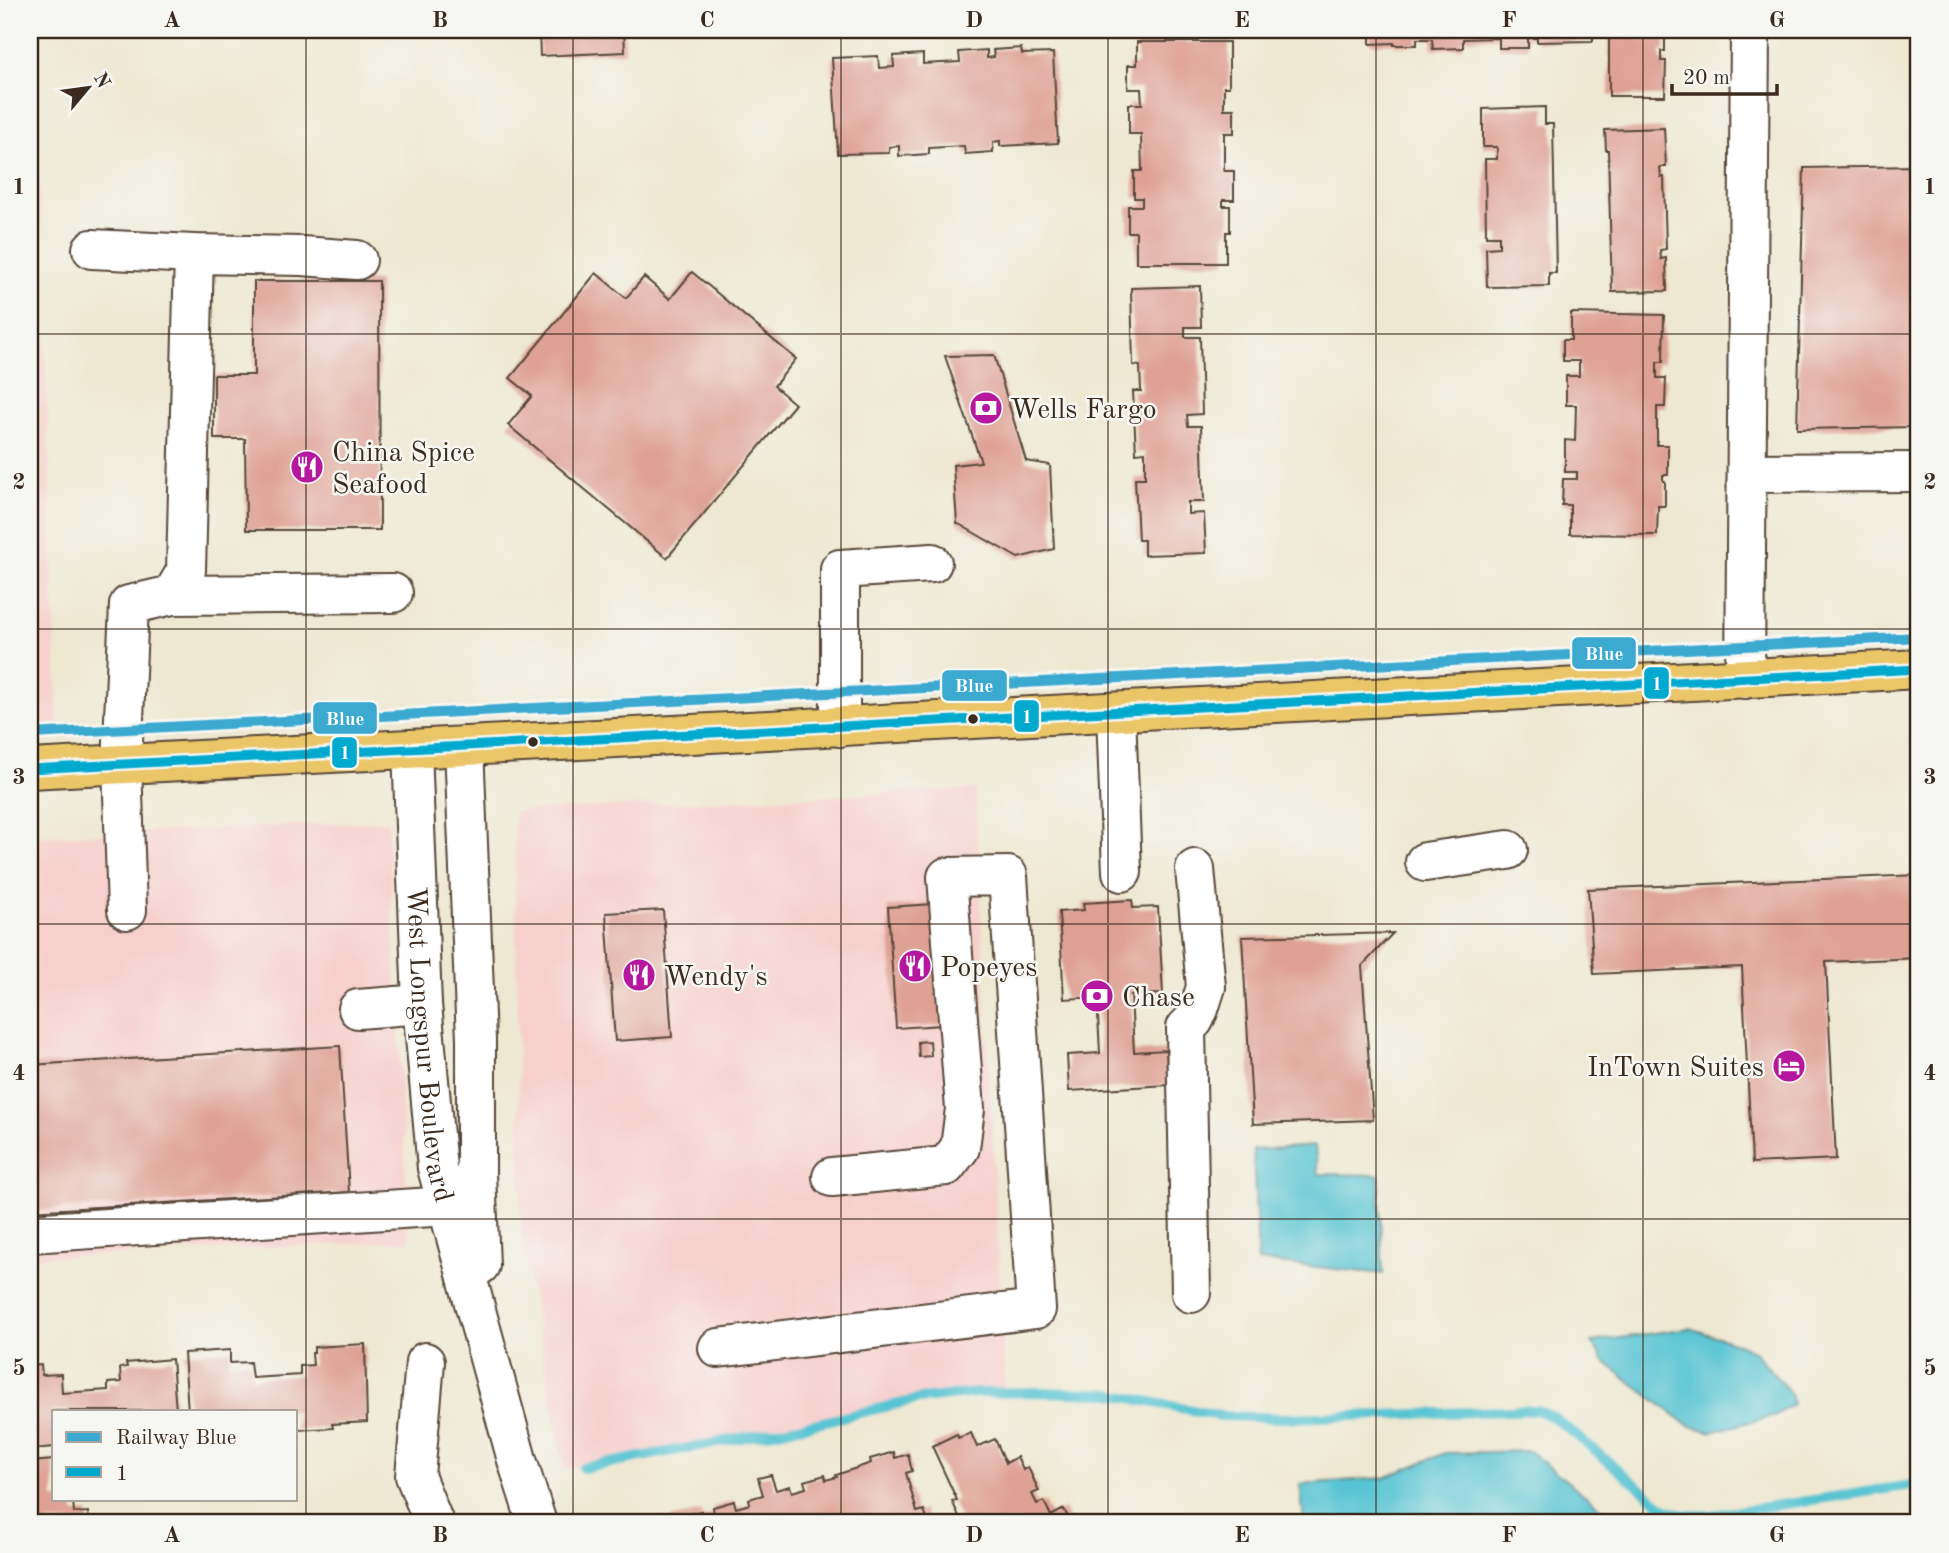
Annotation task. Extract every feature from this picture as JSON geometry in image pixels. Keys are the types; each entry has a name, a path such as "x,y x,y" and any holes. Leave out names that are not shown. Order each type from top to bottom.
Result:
{"main road":[{"path":"30,769 1919,669"}],"street":[{"path":"1745,679 1749,32"},
{"path":"92,249 357,260"},
{"path":"172,595 186,571 194,254"},
{"path":"1747,473 1919,472"},
{"path":"841,727 840,569 932,563"},
{"path":"127,910 122,764 129,605 172,595 393,593"},
{"path":"1116,712 1122,872"},
{"name":"West Longspur Boulevard","path":"464,746 476,1040 476,1174 484,1334"},
{"name":"West Longspur Boulevard","path":"412,750 422,1004 437,1168 517,1460 537,1523"},
{"path":"1425,862 1508,850"},
{"path":"1192,1293 1186,1028 1194,1020 1206,987 1195,869"},
{"path":"718,1348 1036,1309 1008,876 947,877 965,1109 960,1148 947,1166 832,1177"},
{"path":"358,1009 422,1004"},
{"path":"30,1233 448,1206"},
{"path":"425,1363 415,1476 435,1523"}],"shaded area":[{"path":"30,30 35,30 58,725 30,726"},
{"path":"975,789 1005,1387 564,1469 521,1233 514,811"},
{"path":"388,821 409,1241 30,1258 30,837"}],"water":[{"path":"1315,1146 1318,1174 1379,1175 1383,1274 1258,1261 1253,1150"},
{"path":"1689,1328 1754,1351 1791,1394 1793,1404 1774,1416 1711,1432 1688,1425 1603,1360 1592,1342"},
{"path":"1529,1451 1620,1523 1304,1523 1300,1484 1384,1478 1445,1453"}],"building":[{"path":"539,30 624,30 625,52 540,56"},
{"path":"1370,30 1593,30 1593,41 1537,42 1537,38 1528,38 1528,48 1499,48 1499,38 1463,39 1463,48 1433,49 1432,39 1417,39 1417,45 1370,44"},
{"path":"1609,30 1665,30 1665,51 1661,51 1661,61 1666,61 1665,96 1609,96"},
{"path":"1137,42 1229,42 1229,87 1224,87 1224,109 1234,109 1234,133 1224,133 1224,171 1234,171 1234,200 1223,200 1223,206 1230,206 1230,232 1226,232 1226,263 1136,263 1136,232 1128,232 1128,206 1142,206 1142,198 1134,198 1134,171 1142,171 1141,134 1129,134 1129,104 1142,104 1141,89 1128,89 1128,65 1137,65"},
{"path":"1021,48 1022,54 1053,53 1058,143 1000,146 1000,141 993,142 993,152 965,154 964,146 929,148 929,154 899,156 899,146 889,147 889,153 838,154 832,58 878,56 879,68 894,67 893,56 923,54 923,64 960,62 959,52 987,50 987,58 994,57 993,50"},
{"path":"1545,107 1545,124 1553,124 1556,273 1549,273 1549,286 1487,287 1486,248 1499,247 1499,236 1486,236 1485,159 1497,159 1497,147 1483,147 1483,109"},
{"path":"1664,128 1666,167 1660,167 1661,177 1664,177 1666,249 1660,250 1661,259 1666,258 1667,291 1612,292 1608,150 1605,130"},
{"path":"1919,166 1919,427 1797,429 1804,168"},
{"path":"692,272 796,359 774,386 795,404 667,558 508,425 532,396 510,378 596,273 626,298 644,277 670,299"},
{"path":"254,281 379,281 380,530 246,530 245,439 214,439 214,375 254,375"},
{"path":"1200,286 1201,327 1185,327 1185,337 1200,337 1202,414 1187,415 1188,426 1201,426 1204,502 1188,502 1188,514 1204,513 1206,553 1144,555 1144,540 1138,540 1135,478 1145,478 1145,452 1136,453 1133,391 1141,391 1140,366 1133,365 1131,288"},
{"path":"1571,313 1664,315 1663,362 1657,362 1657,378 1666,378 1665,407 1657,407 1657,445 1668,445 1668,475 1663,475 1665,506 1658,506 1657,535 1570,534 1570,505 1562,505 1563,479 1577,479 1577,472 1565,472 1565,440 1575,441 1576,405 1566,405 1566,376 1579,376 1579,361 1563,361 1563,340 1571,340"},
{"name":"Wells Fargo","path":"994,355 1026,461 1050,465 1054,549 1018,558 957,523 953,465 981,462 945,356"},
{"name":"InTown Suites","path":"1919,875 1919,958 1826,962 1836,1159 1752,1163 1742,967 1594,974 1588,889"},
{"name":"Chase","path":"1132,900 1133,908 1158,907 1163,994 1131,995 1134,1052 1166,1050 1168,1085 1069,1091 1067,1055 1100,1053 1097,997 1064,999 1059,912 1084,910 1083,903"},
{"name":"Popeyes","path":"934,904 942,1025 896,1028 888,907"},
{"name":"Wendy's","path":"663,910 672,1037 615,1041 606,913"},
{"path":"1393,933 1362,966 1373,1120 1253,1124 1242,937"},
{"path":"930,1041 931,1056 919,1057 918,1042"},
{"path":"340,1046 349,1192 30,1211 30,1065"},
{"path":"365,1344 367,1422 298,1430 298,1410 188,1410 184,1353 230,1350 230,1363 250,1362 252,1378 300,1375 300,1366 313,1365 314,1347"},
{"path":"172,1359 176,1410 52,1410 52,1447 32,1449 30,1366 41,1365 42,1375 61,1374 62,1393 108,1390 108,1383 121,1382 120,1368 127,1367 126,1363"},
{"path":"971,1433 977,1447 995,1439 1006,1463 1017,1457 1023,1470 1028,1467 1039,1491 1032,1494 1037,1504 1044,1501 1051,1516 1064,1509 1070,1522 962,1523 952,1501 957,1500 932,1446 957,1434 958,1438"},
{"path":"894,1452 895,1458 908,1454 912,1471 906,1473 917,1512 924,1510 928,1523 646,1523 701,1511 702,1517 714,1514 713,1507 734,1501 736,1508 750,1504 749,1499 763,1495 758,1478 771,1475 776,1490 790,1486 792,1492 806,1488 804,1481 825,1475 826,1480 837,1477 836,1475 871,1463 870,1459"},
{"path":"52,1460 52,1500 73,1500 74,1513 88,1512 89,1522 30,1523 30,1462"}],"waterway":[{"path":"583,1468 809,1425 919,1399 977,1393 1033,1392 1111,1394 1221,1416 1287,1418 1537,1410 1555,1418 1666,1509 1685,1515 1712,1515 1919,1484"}],"rail line":[{"name":"Blue","path":"30,734 1919,637"}],"transit line":[{"name":"1","path":"30,769 1919,669"}],"place":[{"name":"Wells Fargo","path":"986,408"},
{"name":"China Spice Seafood","path":"307,467"},
{"name":"Popeyes","path":"915,966"},
{"name":"Wendy's","path":"639,975"},
{"name":"Chase","path":"1097,996"},
{"name":"InTown Suites","path":"1789,1066"}]}
